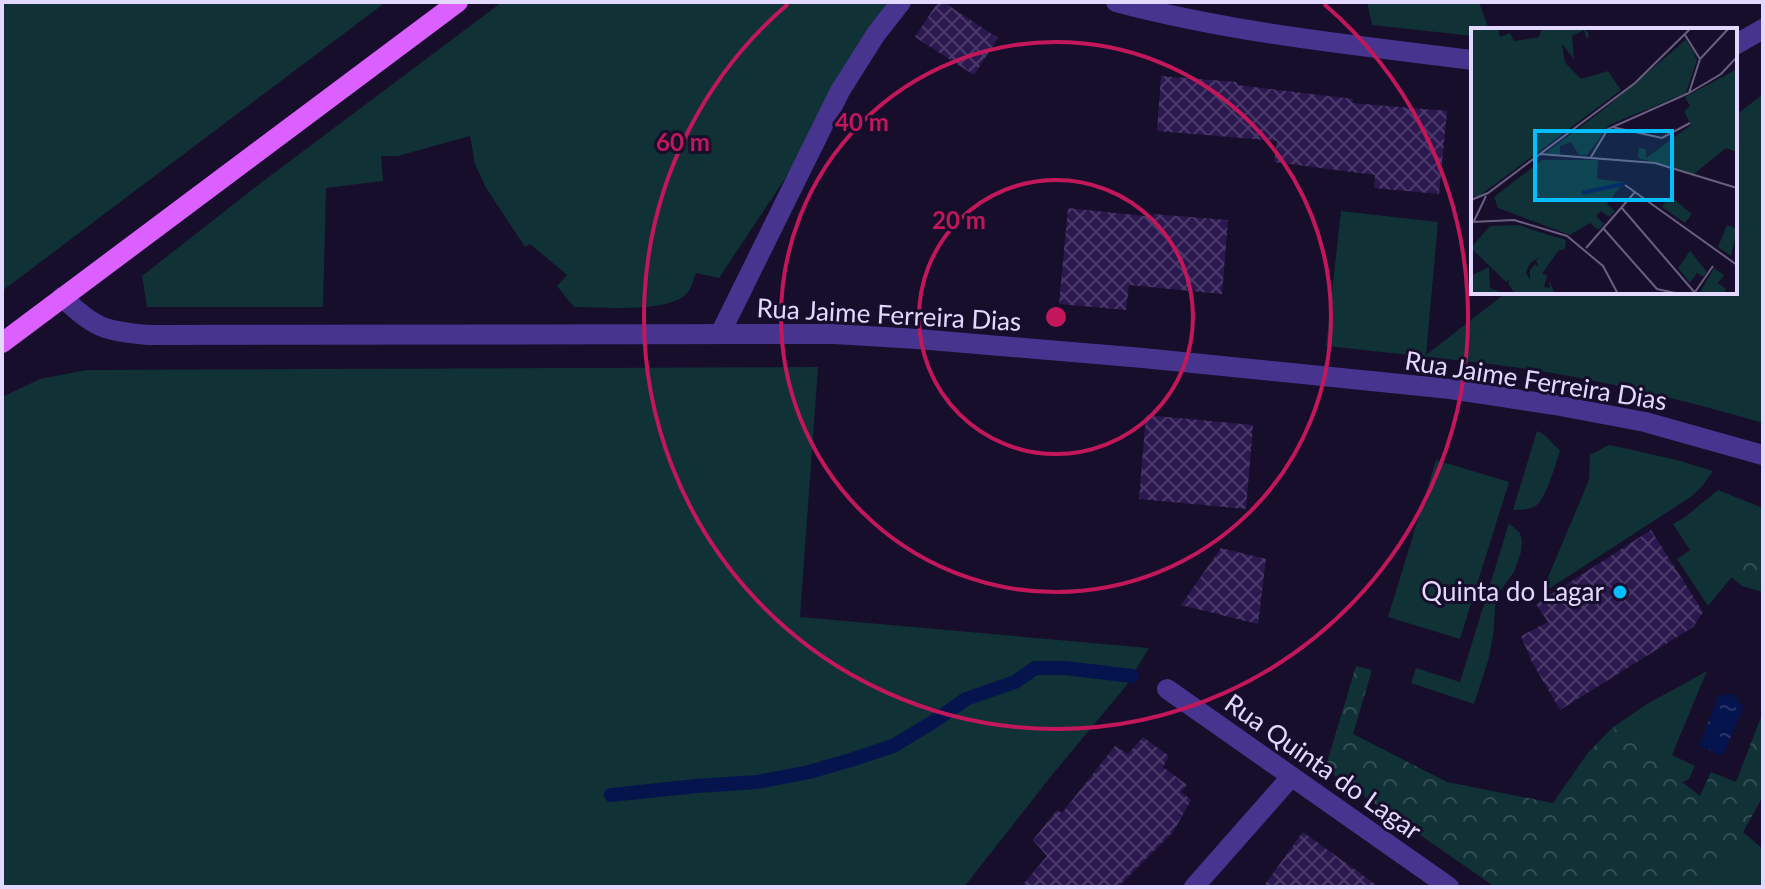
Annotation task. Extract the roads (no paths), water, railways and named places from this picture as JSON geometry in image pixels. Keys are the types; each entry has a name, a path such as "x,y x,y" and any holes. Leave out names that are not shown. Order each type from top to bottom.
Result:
{"main road":[{"path":"2,343 458,2"}],"street":[{"path":"720,334 840,91 876,34 901,2"},
{"path":"1116,2 1169,16 1266,34 1471,60"},
{"path":"1737,44 1763,29"},
{"name":"Rua Jaime Ferreira Dias","path":"62,297 99,327 148,335 834,334 999,345 1450,389 1645,422 1763,455"},
{"name":"Rua Quinta do Lagar","path":"1167,689 1449,887"},
{"path":"1194,887 1291,777"}],"water":[{"path":"1719,695 1735,695 1744,705 1723,756 1699,746"}],"waterway":[{"path":"611,795 757,782 854,759 893,746 966,699 1015,682 1035,668 1065,668 1132,676"}],"place":[{"name":"Quinta do Lagar","path":"1620,592"}]}
